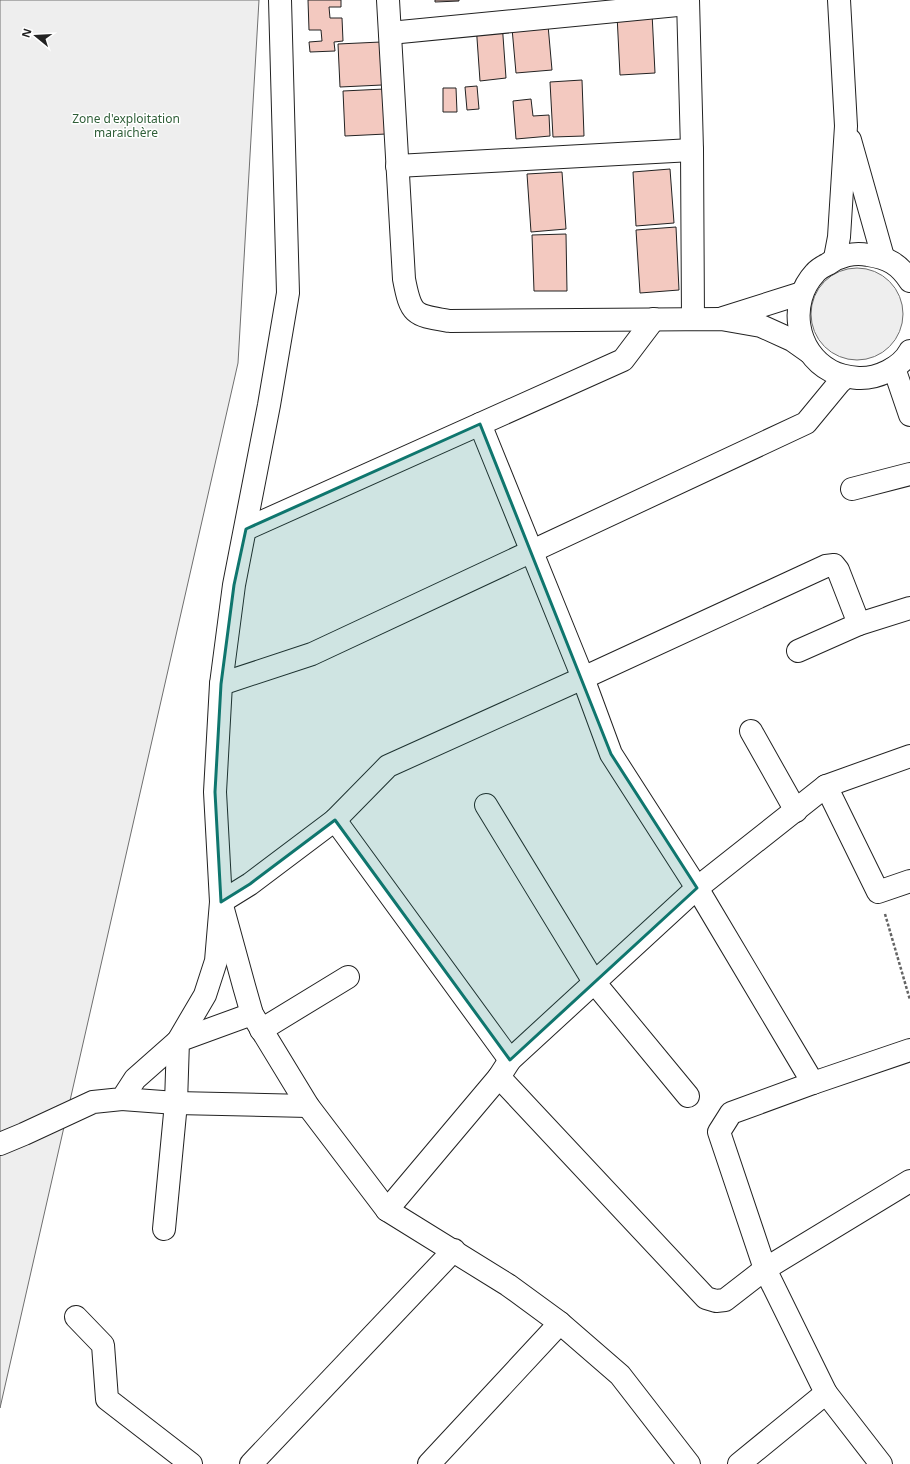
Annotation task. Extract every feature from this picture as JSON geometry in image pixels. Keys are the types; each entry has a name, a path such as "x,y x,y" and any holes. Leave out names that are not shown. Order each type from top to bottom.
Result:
{"street":[{"path":"122,1099 135,1079 178,1041 205,995 216,961 220,902 215,792 221,684 234,585 246,529 288,294 280,0"},
{"path":"388,0 404,279 412,308 422,316 450,321 721,319 761,326 792,340 809,352 819,363 832,372 846,377 862,378 879,375 894,368 910,351"},
{"path":"835,258 839,237 846,126 839,0"},
{"path":"390,33 688,2 692,150 693,319"},
{"path":"846,126 883,257"},
{"path":"397,166 692,150"},
{"path":"809,352 800,333 798,313 802,293 815,272 835,258 859,253 883,257 903,270 910,281"},
{"path":"721,319 802,293"},
{"path":"246,529 623,360 654,319"},
{"path":"894,368 910,415"},
{"path":"221,684 312,654 806,423 839,383 846,377"},
{"path":"480,424 583,678 610,754 697,888 813,1083"},
{"path":"852,489 910,474"},
{"path":"220,902 250,884 335,820 388,766 826,566 834,565 838,570 859,624"},
{"path":"798,650 859,624 910,608"},
{"path":"751,731 796,810"},
{"path":"387,1210 505,1069 594,982 697,888 826,786 910,756"},
{"path":"826,786 878,892 910,881"},
{"path":"486,805 594,982 688,1096"},
{"path":"335,820 505,1069 706,1298 716,1301 726,1300 765,1269 910,1181"},
{"path":"220,902 256,1022 308,1106 387,1210 454,1250 508,1285 560,1323 620,1374 684,1462"},
{"path":"178,1041 256,1022 348,977"},
{"path":"164,1229 176,1103 178,1041"},
{"path":"881,1464 826,1393 765,1269 719,1132 731,1113 910,1050"},
{"path":"0,1144 93,1102 122,1099 176,1103 308,1106"},
{"path":"251,1464 454,1250"},
{"path":"76,1317 103,1345 107,1399 191,1464"},
{"path":"429,1464 560,1323"},
{"path":"739,1464 826,1393"}],"path":[{"path":"878,892 910,1000"}],"highlighted area":[{"path":"480,424 611,754 697,888 510,1060 335,820 250,884 221,902 215,792 221,684 234,585 246,529"}],"green space":[{"name":"Zone d'exploitation maraichère","path":"0,0 259,0 238,363 0,1408"},
{"path":"857,268 875,272 889,282 899,296 903,314 899,332 889,346 875,356 857,360 839,356 825,346 815,332 811,314 815,296 825,282 839,272"}],"building":[{"path":"308,0 341,0 341,7 329,7 330,18 342,18 343,41 334,42 335,51 310,52 309,42 322,41 321,30 309,30"},
{"path":"435,0 459,0 459,1 435,2"},
{"path":"652,13 655,73 620,75 617,15"},
{"path":"547,14 552,70 516,73 511,17"},
{"path":"502,22 506,78 480,81 476,24"},
{"path":"381,42 382,85 340,87 338,44"},
{"path":"582,80 584,136 553,137 550,82"},
{"path":"477,86 479,109 467,110 465,87"},
{"path":"443,88 456,88 457,112 443,112"},
{"path":"384,89 386,134 345,136 343,91"},
{"path":"531,99 533,116 549,115 550,136 516,139 513,101"},
{"path":"670,169 674,223 636,226 633,172"},
{"path":"562,172 566,229 531,232 527,174"},
{"path":"676,227 679,290 640,293 636,230"},
{"path":"566,234 567,291 534,291 532,235"}]}
